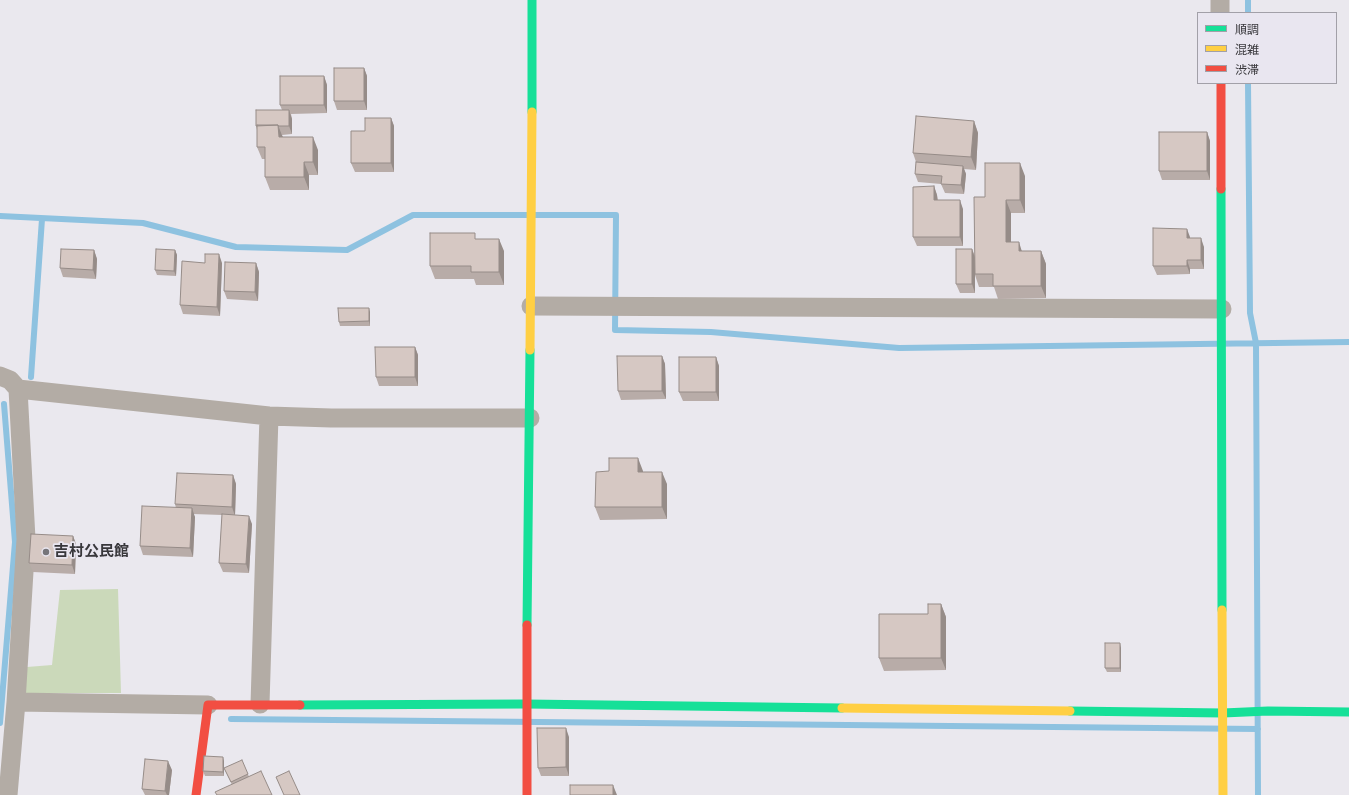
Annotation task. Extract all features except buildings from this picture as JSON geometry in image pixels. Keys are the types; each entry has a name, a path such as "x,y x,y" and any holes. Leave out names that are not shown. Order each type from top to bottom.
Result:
{"street":[{"path":"527,795 526,708 532,218 532,0"},
{"path":"1220,0 1220,12"},
{"path":"1221,84 1223,795"},
{"path":"531,306 1222,309"},
{"path":"0,376 10,380 18,389 26,539 16,702 8,795"},
{"path":"18,389 269,416 331,418 530,418"},
{"path":"260,704 269,416"},
{"path":"16,702 526,708 1223,713 1248,711 1349,712"},
{"path":"196,795 208,705"}],"green space":[{"path":"118,589 121,693 22,693 27,667 52,665 60,590"}],"waterway":[{"path":"1248,0 1248,12"},
{"path":"1248,84 1250,313 1256,343 1258,795"},
{"path":"0,216 143,223 236,247 347,250 413,215 616,215 615,330 711,332 899,348 1349,342"},
{"path":"31,377 42,219"},
{"path":"0,723 15,542 4,404"},
{"path":"231,719 1258,729"}],"traffic: fast":[{"path":"532,0 532,112"},
{"path":"1221,189 1222,610"},
{"path":"527,625 530,350"},
{"path":"300,705 526,704 842,708"},
{"path":"1070,711 1223,713 1268,711 1349,712"}],"traffic: slow":[{"path":"530,350 532,112"},
{"path":"1222,610 1223,795"},
{"path":"842,708 1070,711"}],"traffic: jam":[{"path":"1221,84 1221,189"},
{"path":"527,625 527,795"},
{"path":"196,795 208,705 300,705"}],"place":[{"name":"吉村公民館","path":"46,552"}]}
